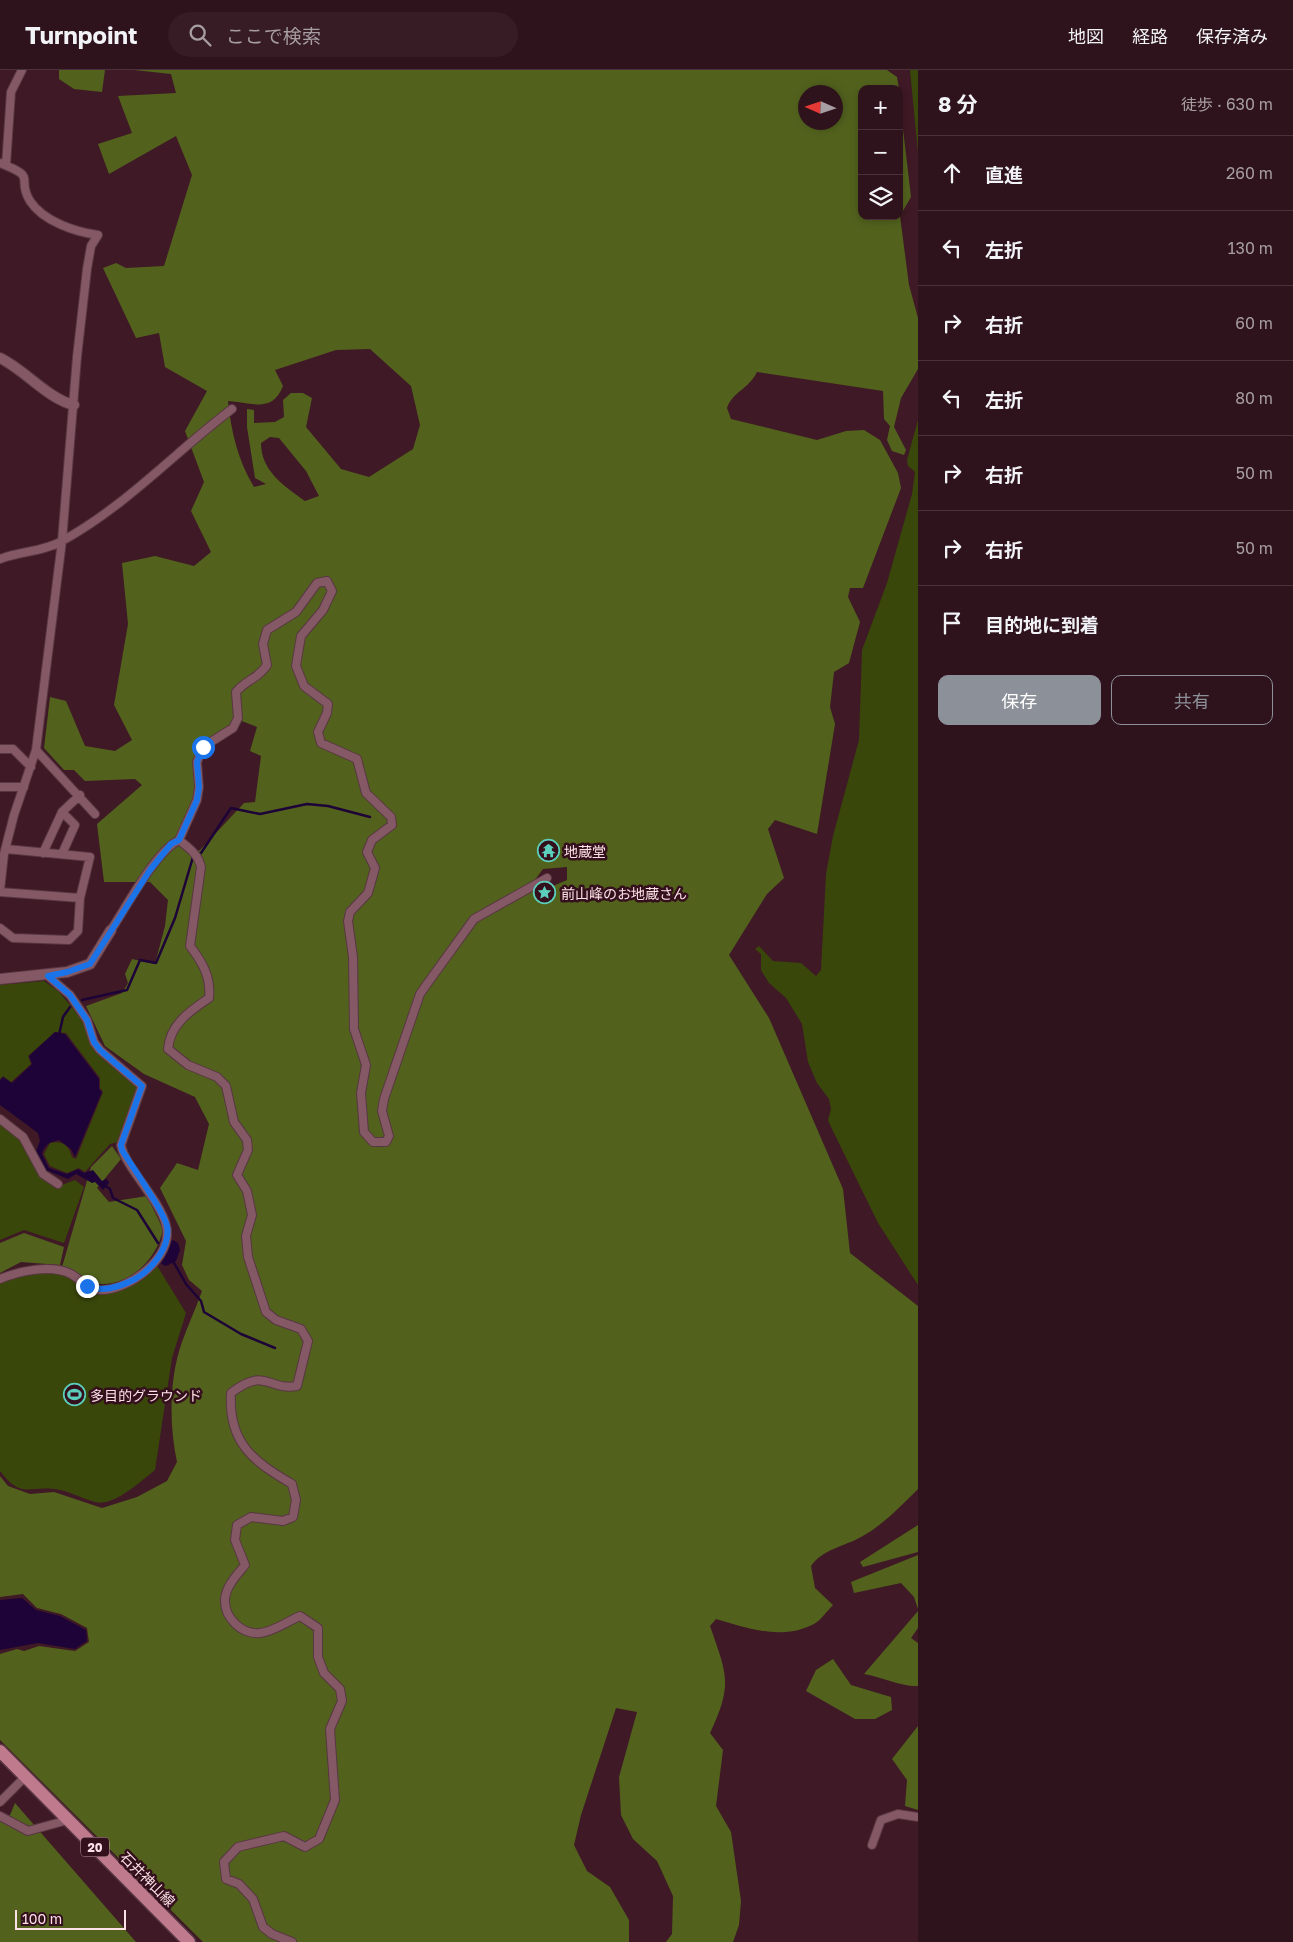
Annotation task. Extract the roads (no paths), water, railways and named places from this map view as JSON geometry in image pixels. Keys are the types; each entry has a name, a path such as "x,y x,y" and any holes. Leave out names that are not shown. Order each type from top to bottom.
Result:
{"main road":[{"name":"石井神山線","path":"0,1751 189,1942"}],"street":[{"path":"22,70 11,92 3,164 22,172 25,176 26,192 37,209 74,231 98,235 92,246 87,269 62,541 36,750 3,853 0,891 80,898"},
{"path":"0,358 23,371 60,400 74,405"},
{"path":"0,559 38,550 62,541 141,487 204,430 232,409"},
{"path":"0,979 48,976 90,964 150,870 171,844 179,840 197,800 199,787 197,762 203,747 233,728 238,718 236,692 244,683 260,675 267,665 263,644 267,630 296,612 316,583 327,580 332,591 324,610 300,636 296,666 304,686 328,704 327,712 318,732 321,743 357,759 366,794 391,817 392,825 372,840 367,852 375,868 368,893 350,912 348,921 353,957 354,1029 366,1066 361,1093 364,1132 373,1142 386,1142 389,1136 382,1111 384,1099 420,994 474,919 547,878"},
{"path":"0,749 13,749 31,767"},
{"path":"36,750 95,814"},
{"path":"0,787 24,787"},
{"path":"43,853 62,812 80,796"},
{"path":"62,812 75,825 62,854"},
{"path":"179,840 192,850 201,864 190,946 203,964 210,985 209,998 192,1009 169,1035 168,1049 188,1065 217,1077 226,1086 234,1122 247,1140 248,1150 237,1176 247,1191 252,1215 246,1236 248,1257 266,1312 276,1320 300,1329 308,1341 297,1386 286,1388 265,1379 244,1382 231,1393 230,1408 236,1432 254,1460 292,1484 296,1500 293,1517 283,1521 251,1517 237,1525 235,1540 245,1565 231,1582 225,1599 229,1617 244,1631 261,1633 300,1616 318,1628 318,1658 324,1673 340,1689 342,1701 330,1729 335,1800 319,1839 305,1847 284,1836 238,1847 224,1862 226,1879 239,1884 253,1899 263,1927 272,1934 292,1942"},
{"path":"0,928 13,938 69,940 78,931 80,898 90,857 43,853 3,853"},
{"path":"0,1279 28,1270 62,1271 71,1274 87,1286 97,1290 104,1290 139,1277 152,1265 165,1246 167,1226 121,1145 142,1086 100,1050 94,1042 87,1020 70,995 48,976"},
{"path":"0,1119 23,1137 43,1174 58,1184"},
{"path":"0,1802 25,1776"},
{"path":"872,1845 881,1820 898,1814 918,1816"},
{"path":"0,1816 28,1831 68,1820"}],"waterway":[{"path":"201,853 231,808 260,814 307,804 328,806 370,817"},
{"path":"82,1000 127,990 140,960 156,963 175,918 193,857"},
{"path":"59,1035 63,1017 70,1007"},
{"path":"104,1185 110,1189 113,1198 137,1210 158,1243"},
{"path":"173,1261 186,1284 201,1301 204,1312 241,1334 275,1348"}],"place":[{"name":"地蔵堂","path":"548,851"},
{"name":"前山峰のお地蔵さん","path":"545,893"},
{"name":"多目的グラウンド","path":"74,1395"}]}
